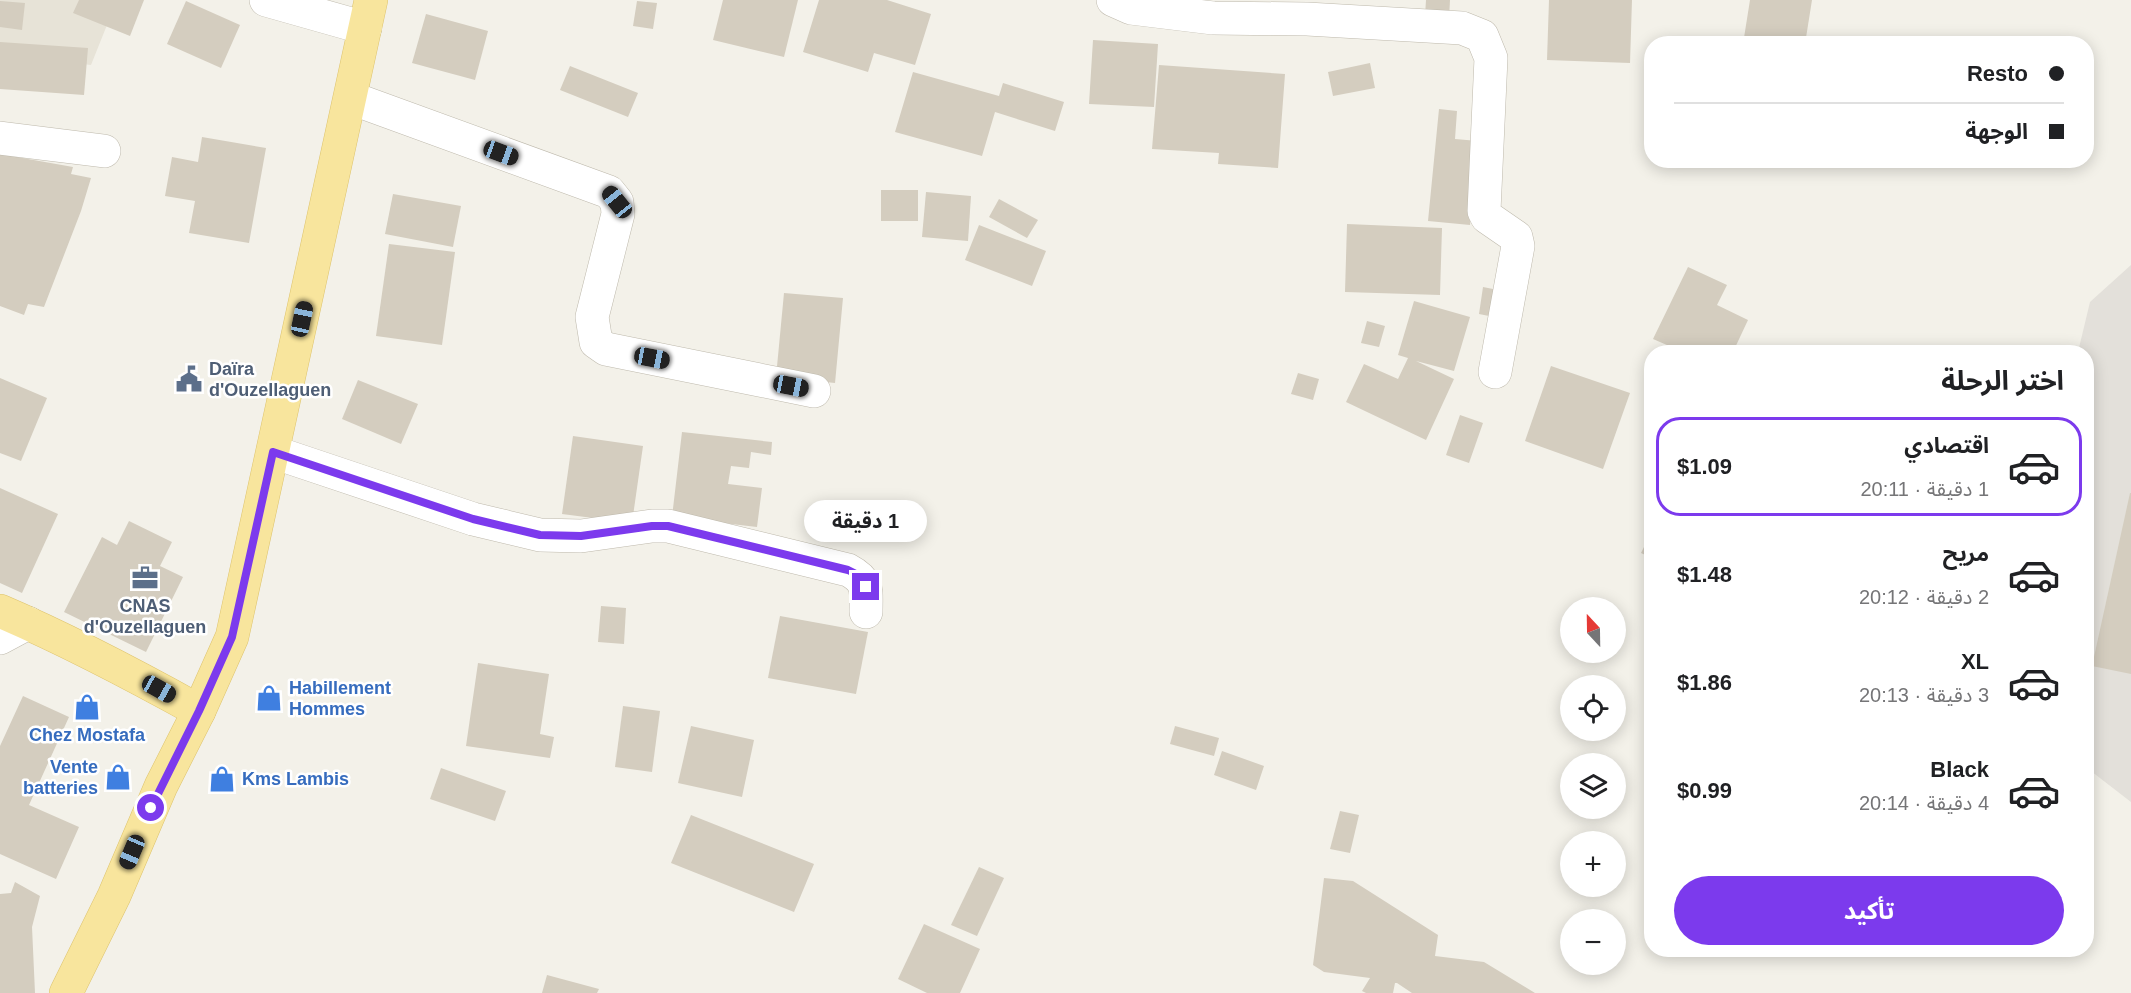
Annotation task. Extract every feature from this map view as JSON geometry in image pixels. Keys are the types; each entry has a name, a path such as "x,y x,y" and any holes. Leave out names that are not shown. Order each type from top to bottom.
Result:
{"main road":[{"path":"66,993 114,896 161,786 199,711 232,637 368,14"},
{"path":"9,624 139,678 199,711"}],"street":[{"path":"266,0 368,14"},
{"path":"1113,0 1131,8 1212,18 1306,9 1462,28 1482,36 1491,58 1484,211 1487,217 1516,237 1518,246 1495,372"},
{"path":"351,98 609,192 617,202 618,213 592,317 596,342 606,349 814,391"},
{"path":"0,138 104,151"},
{"path":"273,452 473,519 540,535 581,536 652,526 668,526 848,570 860,576 866,587 866,612"}],"shaded area":[{"path":"0,0 117,0 91,65 0,55"},
{"path":"2131,265 2131,802 2094,773 2094,345 2080,345 2090,302"}],"building":[{"path":"79,0 144,0 130,36 73,13"},
{"path":"723,0 798,0 784,57 713,40"},
{"path":"819,0 887,0 931,14 915,65 874,53 868,72 803,52"},
{"path":"1426,0 1450,0 1449,19 1425,17"},
{"path":"1549,0 1632,0 1630,63 1547,60"},
{"path":"1750,0 1812,0 1806,36 1744,36"},
{"path":"0,1 25,3 22,30 0,27"},
{"path":"186,1 240,25 221,68 167,44"},
{"path":"637,1 657,3 653,29 633,26"},
{"path":"426,14 488,31 475,80 412,63"},
{"path":"1093,40 1158,44 1154,107 1089,104"},
{"path":"0,42 88,48 84,95 0,89"},
{"path":"1370,63 1375,88 1333,96 1328,72"},
{"path":"1159,65 1285,74 1278,168 1218,164 1219,153 1152,149"},
{"path":"570,66 638,93 628,117 560,90"},
{"path":"913,72 999,96 1003,83 1064,102 1055,131 995,112 982,156 895,132"},
{"path":"1439,109 1457,111 1455,139 1478,141 1470,225 1428,221"},
{"path":"202,137 266,148 249,243 189,233 195,201 165,196 172,157 198,162"},
{"path":"0,154 73,167 71,174 91,178 81,211 44,307 28,304 24,315 0,306"},
{"path":"881,190 918,190 918,221 881,221"},
{"path":"926,192 971,196 968,241 922,237"},
{"path":"393,194 461,206 453,247 385,234"},
{"path":"999,199 1038,220 1027,238 989,217"},
{"path":"1347,224 1442,228 1440,295 1345,292"},
{"path":"979,225 1046,251 1032,286 965,260"},
{"path":"389,244 455,252 442,345 376,336"},
{"path":"1688,267 1727,285 1717,305 1748,320 1736,345 1667,345 1653,339"},
{"path":"1483,287 1503,291 1499,318 1479,314"},
{"path":"784,293 843,298 835,383 776,377"},
{"path":"1414,301 1470,317 1454,371 1416,361 1454,379 1426,440 1346,402 1364,364 1398,379 1408,358 1398,355"},
{"path":"1367,321 1385,326 1379,347 1361,343"},
{"path":"1551,366 1630,393 1603,469 1525,441"},
{"path":"1298,373 1319,379 1313,400 1291,394"},
{"path":"0,378 47,398 21,461 0,453"},
{"path":"358,380 418,404 401,444 342,419"},
{"path":"1460,415 1483,423 1469,463 1446,455"},
{"path":"682,432 772,442 771,455 751,452 749,468 731,466 728,484 762,488 757,527 672,517"},
{"path":"573,436 643,446 632,523 562,514"},
{"path":"0,488 58,514 22,593 0,583"},
{"path":"2131,493 2131,674 2094,666 2094,657"},
{"path":"129,521 172,542 160,566 183,577 146,652 64,612 102,537 117,545"},
{"path":"601,606 626,608 624,644 598,642"},
{"path":"780,616 868,632 856,694 768,678"},
{"path":"478,663 549,674 540,734 554,737 550,758 466,746"},
{"path":"23,696 69,717 29,805 79,827 56,879 0,854 0,746"},
{"path":"623,706 660,711 652,772 615,767"},
{"path":"691,726 754,740 742,797 678,783"},
{"path":"1175,726 1219,738 1214,756 1170,744"},
{"path":"1222,751 1264,766 1256,790 1214,775"},
{"path":"441,768 506,791 495,821 430,799"},
{"path":"1340,811 1359,815 1350,853 1330,849"},
{"path":"691,815 814,864 794,912 671,863"},
{"path":"979,867 1004,878 977,936 951,925"},
{"path":"1324,878 1353,881 1438,935 1435,956 1484,962 1535,993 1412,993 1395,983 1393,993 1366,993 1362,991 1370,978 1324,972 1313,965"},
{"path":"15,882 40,896 32,927 35,993 0,993 0,894 11,893"},
{"path":"924,924 980,949 960,993 927,993 898,979"},
{"path":"547,975 599,989 597,993 542,993"}],"place":[{"name":"Daïra d'Ouzellaguen","path":"189,379"},
{"name":"CNAS d'Ouzellaguen","path":"145,578"},
{"name":"Habillement Hommes","path":"269,698"},
{"name":"Chez Mostafa","path":"87,707"},
{"name":"Vente batteries","path":"118,777"},
{"name":"Kms Lambis","path":"222,779"}],"route":[{"path":"151,808 199,711 232,637 273,452 473,519 540,535 581,536 652,526 668,526 848,570 860,576 866,587"}]}
